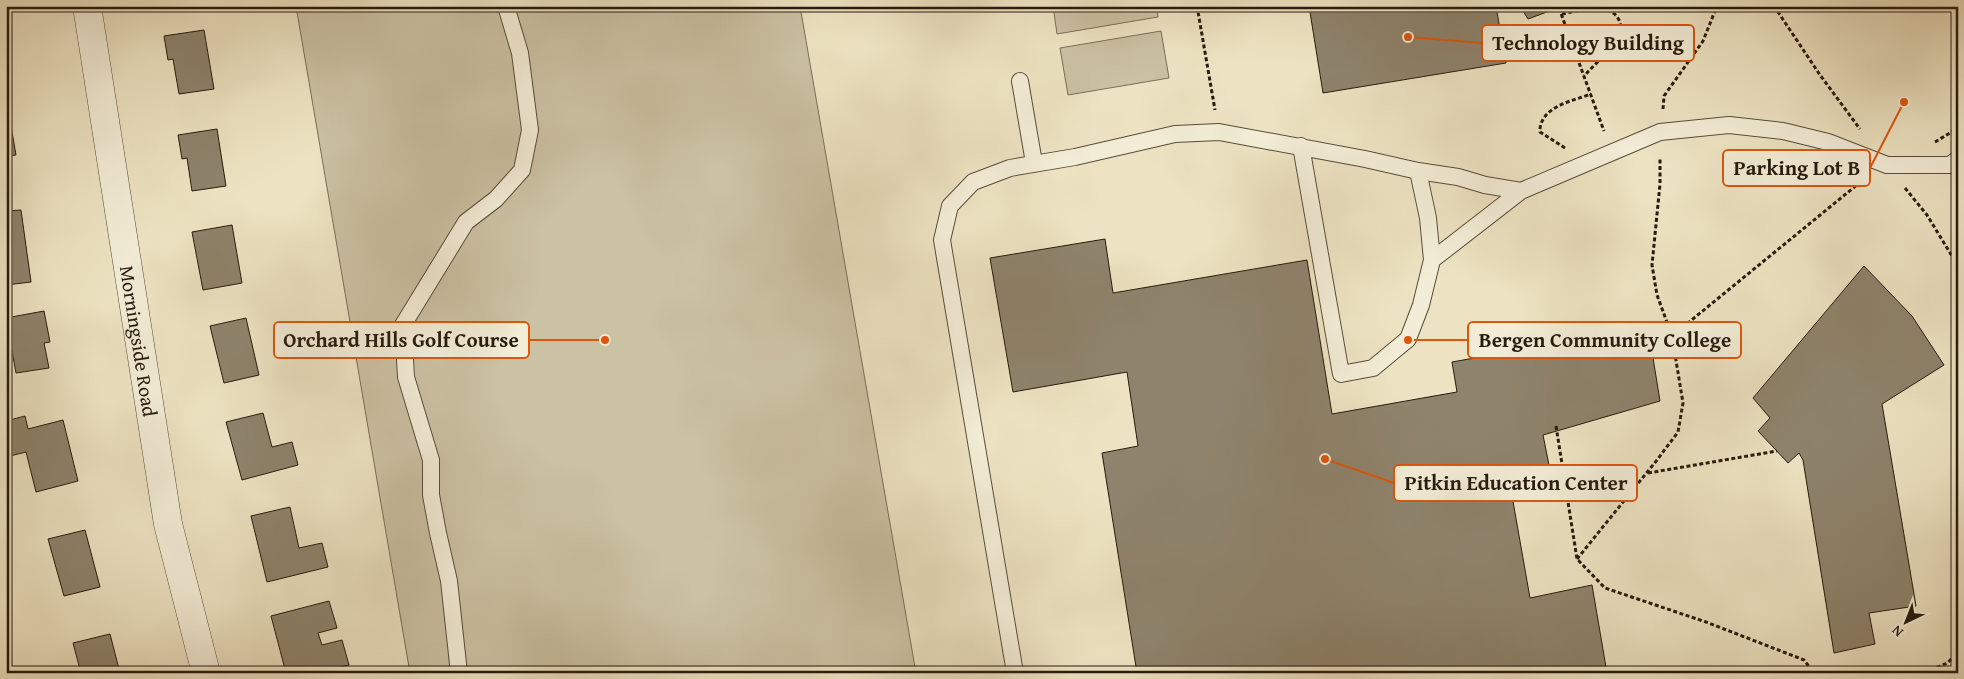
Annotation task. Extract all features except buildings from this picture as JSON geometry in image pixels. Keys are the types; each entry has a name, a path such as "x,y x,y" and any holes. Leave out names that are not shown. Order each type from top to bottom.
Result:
{"street":[{"name":"Morningside Road","path":"87,6 168,524 206,673"}],"lane":[{"path":"459,673 449,581 431,495 431,460 406,377 403,325 466,222 496,199 522,170 530,130 520,52 506,6"},
{"path":"1020,81 1034,163"},
{"path":"1432,260 1521,191 1660,132 1729,125 1783,131 1828,142 1886,165 1950,165 1958,159"},
{"path":"1015,673 942,240 950,206 973,182 1010,168 1075,157 1174,134 1219,132 1301,146 1521,191"},
{"path":"1301,146 1341,374 1373,368 1408,338 1421,305 1432,260 1428,218 1418,171"}],"path":[{"path":"1197,6 1219,132"},
{"path":"1577,559 1678,432 1683,403 1672,336 1657,295 1652,265 1660,184 1660,132 1664,96 1703,41 1717,6"},
{"path":"1559,8 1612,152"},
{"path":"1562,14 1594,9 1606,10 1618,18 1621,26 1618,36 1610,49 1584,76"},
{"path":"1569,150 1540,132 1541,122 1552,110 1590,94"},
{"path":"1672,336 1859,182 1886,165"},
{"path":"1556,426 1577,559 1605,588 1706,622 1804,660 1814,673"},
{"path":"1647,473 1777,451"},
{"path":"1925,673 1947,663 1958,653"}],"shaded area":[{"path":"296,6 800,6 916,673 410,673"},
{"path":"1053,6 1157,6 1158,17 1057,34"},
{"path":"1161,31 1169,78 1068,95 1060,48"}],"place":[{"name":"Technology Building","path":"1408,37"},
{"name":"Parking Lot B","path":"1904,102"},
{"name":"Orchard Hills Golf Course","path":"605,340"},
{"name":"Bergen Community College","path":"1408,340"},
{"name":"Pitkin Education Center","path":"1325,459"}]}
